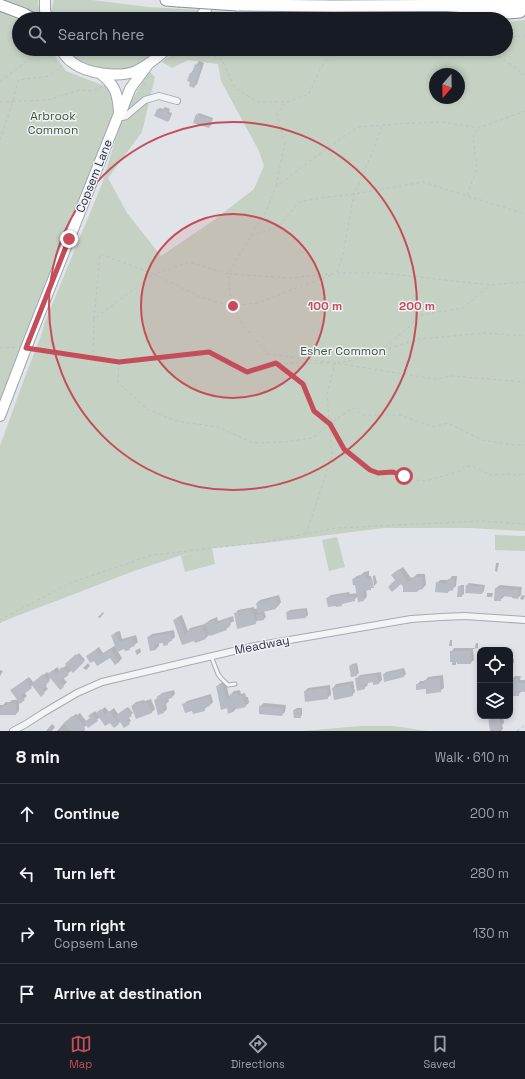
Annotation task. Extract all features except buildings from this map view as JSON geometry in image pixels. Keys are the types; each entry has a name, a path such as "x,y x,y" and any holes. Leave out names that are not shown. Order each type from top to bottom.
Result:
{"highway":[{"path":"166,0 237,5 525,5"},
{"path":"0,5 19,12"},
{"path":"513,12 525,11"}],"main road":[{"path":"45,0 45,12"},
{"path":"204,12 211,0"},
{"path":"65,56 76,65 88,70 111,74 130,73 159,56"},
{"name":"Copsem Lane","path":"0,416 118,115 122,110 130,89 149,63"},
{"name":"Copsem Lane","path":"100,73 115,89 118,100 118,115"}],"street":[{"path":"118,115 122,117 126,116 145,100 159,96 177,101"},
{"name":"Meadway","path":"12,731 77,693 102,682 255,646 411,619 441,616 525,620"}],"lane":[{"path":"211,656 221,678 228,685 235,684"}],"path":[{"path":"513,36 525,36"},
{"path":"0,81 35,56"},
{"path":"213,56 222,60 235,88 258,102 287,102 309,94 320,68 329,56"},
{"path":"499,56 525,75"},
{"path":"0,140 13,101 18,80 50,76 63,64"},
{"path":"141,75 145,85 159,96"},
{"path":"0,102 48,100 80,90 92,92 106,85"},
{"path":"287,102 277,114 285,143 276,187 267,209 228,274 232,306 243,325 268,354 435,379 452,376 525,382"},
{"path":"276,187 323,151 358,127 442,122 479,128 525,111"},
{"path":"337,273 343,254 354,194 374,149 382,125"},
{"path":"466,195 476,169 473,136 479,128"},
{"path":"250,236 278,227 299,202 423,182 525,214"},
{"path":"93,359 94,319 100,254 154,274 200,297 232,306 257,303 337,273"},
{"path":"94,319 154,274 189,262 228,274 290,278 337,273 382,273 490,285 525,282"},
{"path":"379,351 402,333 421,315 463,308 490,285"},
{"path":"0,348 13,346 119,362 209,352 247,372 276,363 335,363 349,361 418,339 487,333 525,336"},
{"path":"119,362 118,382 147,409 176,421 218,426 253,443 285,442 313,438 353,408 363,415 400,415 433,427 448,423 482,440 514,445 525,445"},
{"path":"276,363 303,384 314,411 330,424 344,449 370,470 378,473 393,472 416,480 426,481 457,472 465,466 474,467 491,475 508,474 517,476 525,474"},
{"path":"306,534 332,456 327,394 335,363"},
{"path":"0,620 70,583 152,555 264,542 336,528 481,521 524,524 525,520"},
{"path":"517,731 525,725"}],"green space":[{"path":"0,0 38,0 40,12 24,12"},
{"path":"54,0 92,0 149,7 197,10 196,12 51,12"},
{"name":"Arbrook Common","path":"0,11 12,14 12,56 55,56 66,71 107,87 116,108 0,410"},
{"path":"211,11 233,12 210,12"},
{"name":"Esher Common","path":"525,20 525,531 469,528 384,528 212,548 215,564 185,572 181,556 199,552 179,556 134,571 0,623 0,446 44,324 102,184 123,115 149,71 155,77 142,132 108,178 127,213 161,256 214,220 254,189 264,166 259,151 221,81 218,64 188,60 172,68 162,62 169,56 513,56 513,21"},
{"path":"74,56 152,56 135,68 116,70 94,67"},
{"path":"495,535 525,536 525,551 495,550"},
{"path":"337,537 345,567 329,571 322,540"},
{"path":"360,726 394,726 427,731 303,731"}],"route":[{"path":"69,239 26,348 119,362 209,352 247,372 276,363 303,384 314,411 330,424 344,449 370,470 378,473 393,472 404,476"}]}
